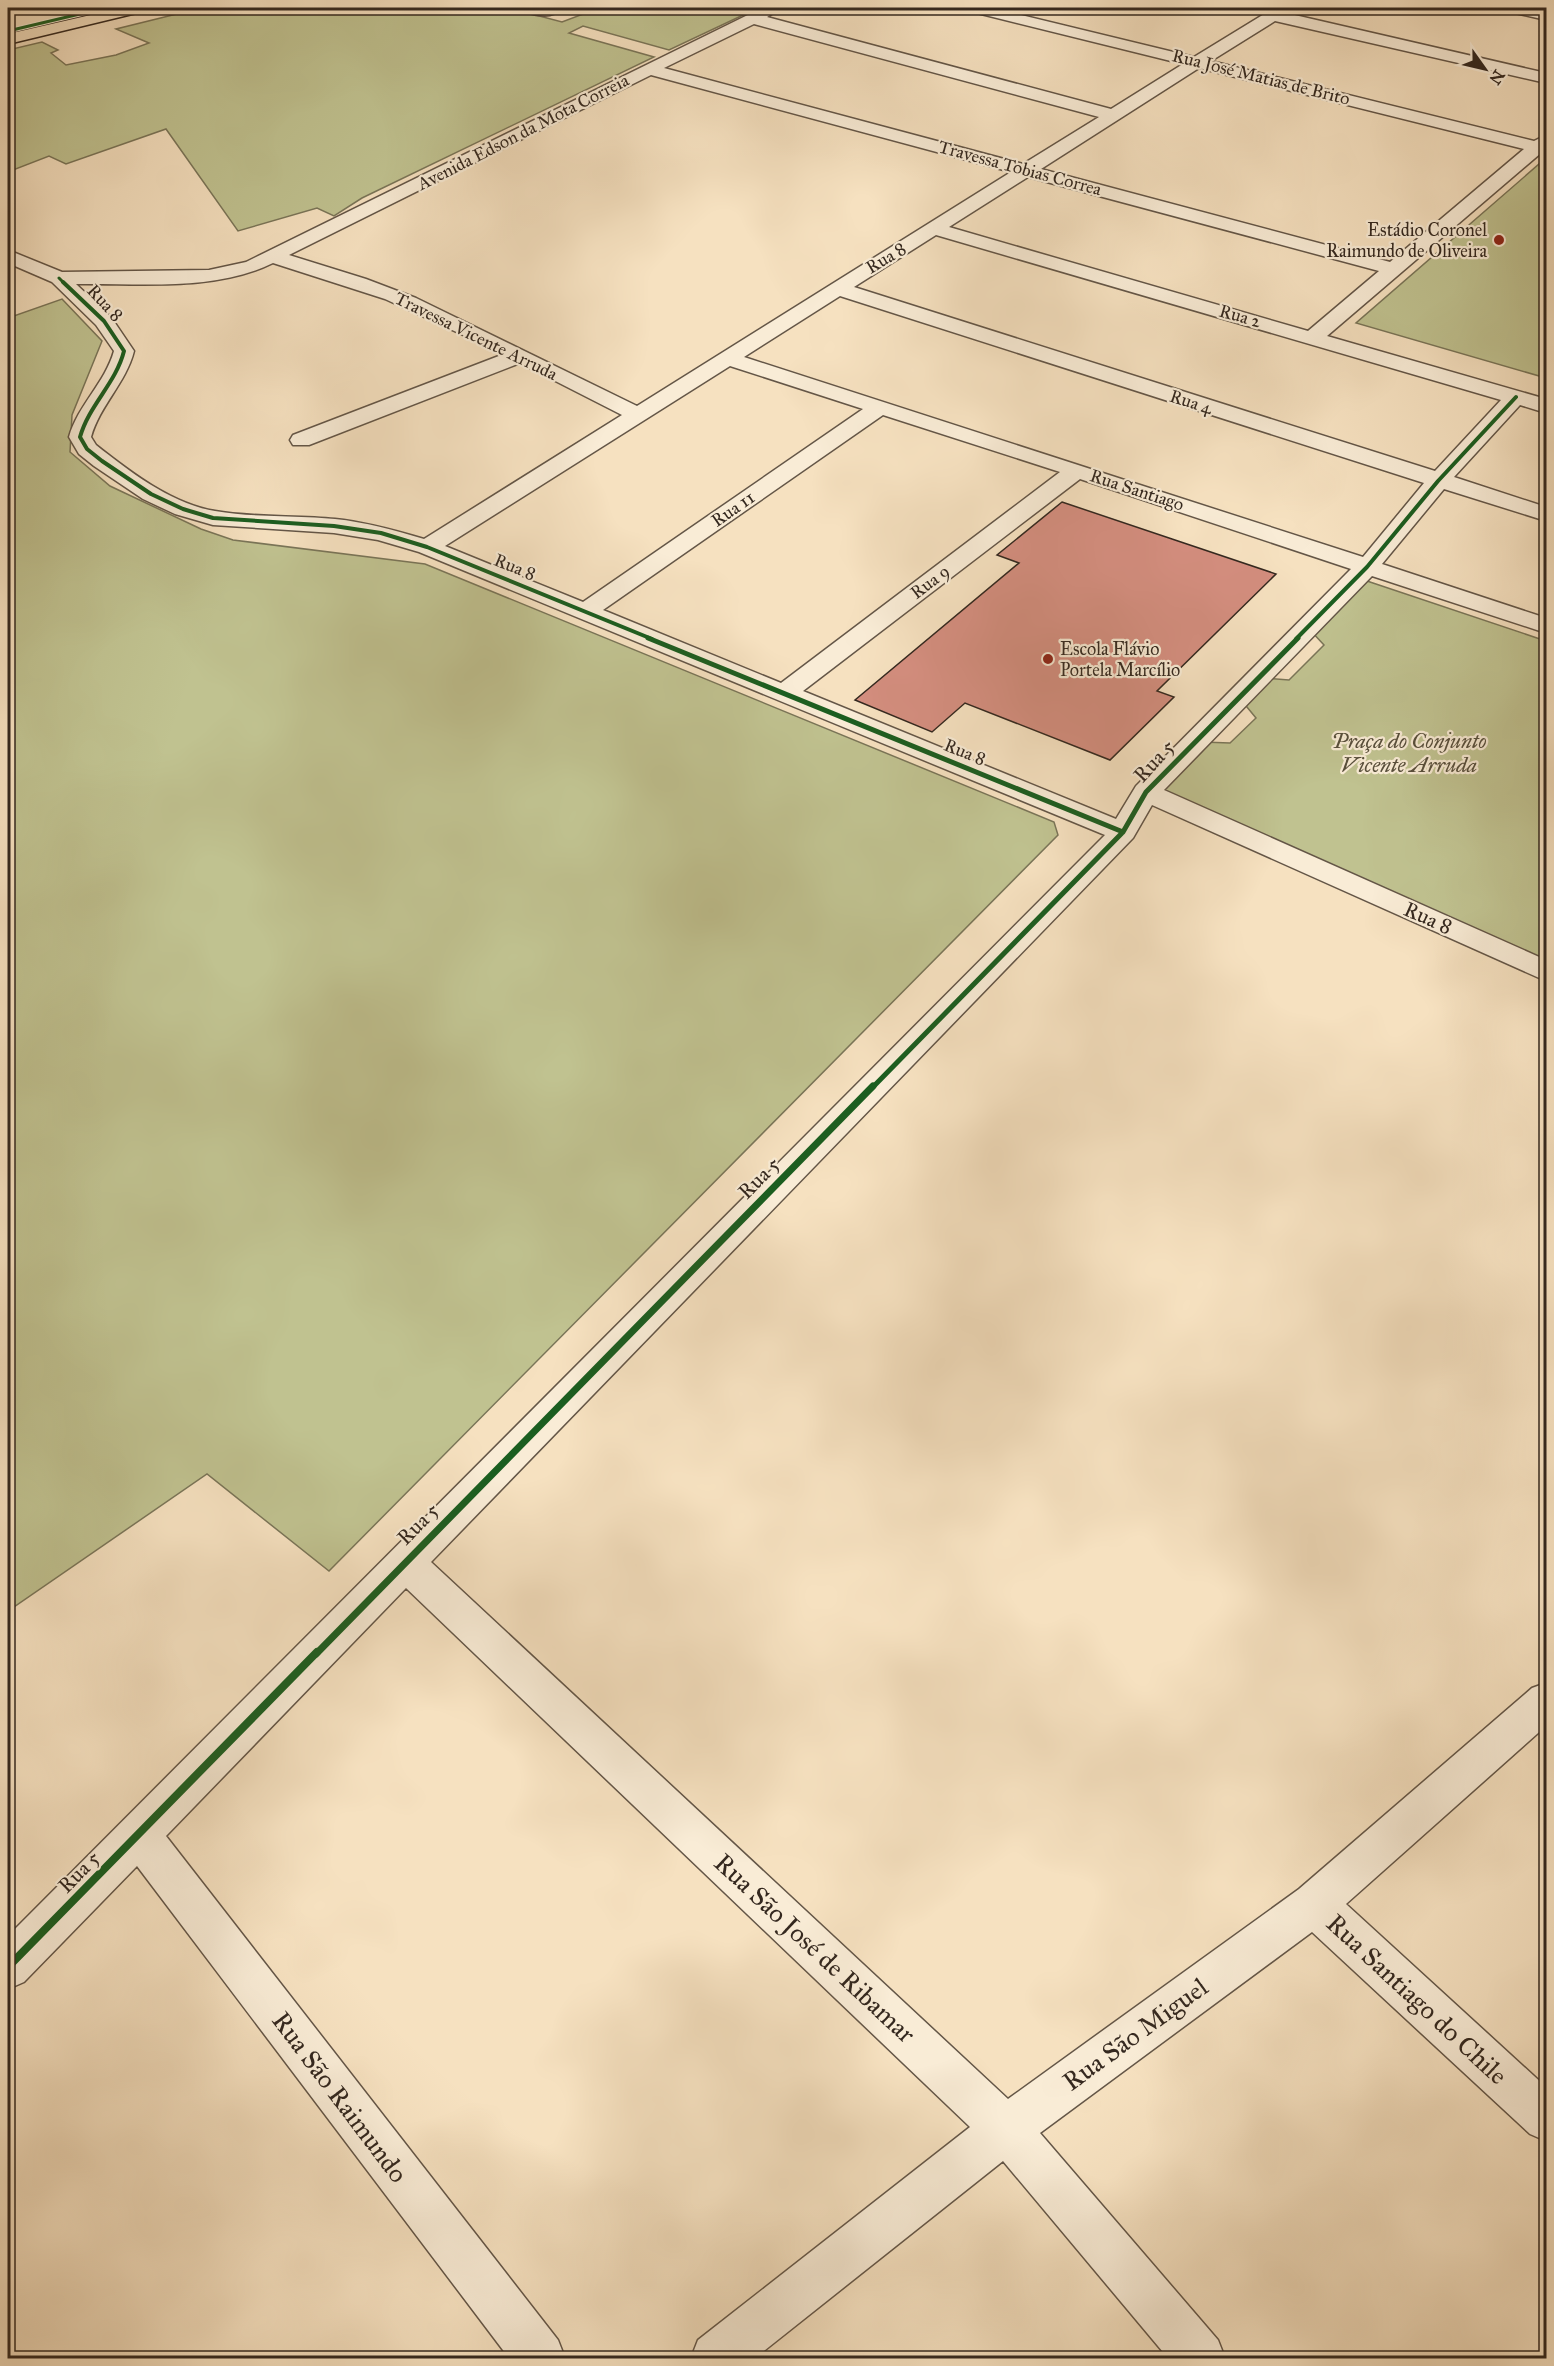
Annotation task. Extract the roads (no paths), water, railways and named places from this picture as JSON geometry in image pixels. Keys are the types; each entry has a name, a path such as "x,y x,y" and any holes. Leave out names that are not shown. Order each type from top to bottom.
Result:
{"main road":[{"path":"8,27 87,8"},
{"path":"8,39 139,8"}],"street":[{"path":"526,8 543,12 555,8"},
{"name":"Avenida Edson da Mota Correia","path":"59,278 209,276 230,273 274,257 773,8"},
{"name":"Rua José Matias de Brito","path":"975,8 1544,145"},
{"path":"1512,8 1546,15"},
{"path":"1278,11 1546,78"},
{"name":"Rua 8","path":"427,547 1278,11"},
{"path":"752,18 1113,115"},
{"name":"Travessa Tobias Correa","path":"648,69 1393,269"},
{"path":"1313,337 1544,145"},
{"name":"Rua 2","path":"934,229 1546,405"},
{"path":"8,256 59,278"},
{"name":"Travessa Vicente Arruda","path":"274,257 354,281 465,326 519,356 639,415"},
{"name":"Rua 8","path":"59,278 104,321 120,341 124,351 122,364 82,427 80,437 87,449 151,494 183,509 213,518 334,526 381,533 427,547 1123,832"},
{"name":"Rua 4","path":"836,288 1546,514"},
{"path":"300,440 519,356"},
{"name":"Rua Santiago","path":"727,358 1077,470 1546,627"},
{"name":"Rua 5","path":"8,1967 404,1561 1123,832 1146,792 1366,567 1438,481 1516,397"},
{"name":"Rua 11","path":"585,612 881,406"},
{"name":"Rua 9","path":"783,694 1077,470"},
{"name":"Rua 8","path":"1146,792 1546,971"},
{"name":"Rua São José de Ribamar","path":"404,1561 1006,2129 1200,2358"},
{"name":"Rua São Miguel","path":"716,2358 1006,2129 1314,1904 1546,1701"},
{"name":"Rua São Raimundo","path":"139,1835 540,2358"},
{"name":"Rua Santiago do Chile","path":"1314,1904 1546,2118"}],"place":[{"name":"Estádio Coronel Raimundo de Oliveira","path":"1499,240"},
{"name":"Escola Flávio Portela Marcílio","path":"1048,659"}],"park label":[{"name":"Praça do Conjunto Vicente Arruda","path":"1409,753"}]}
